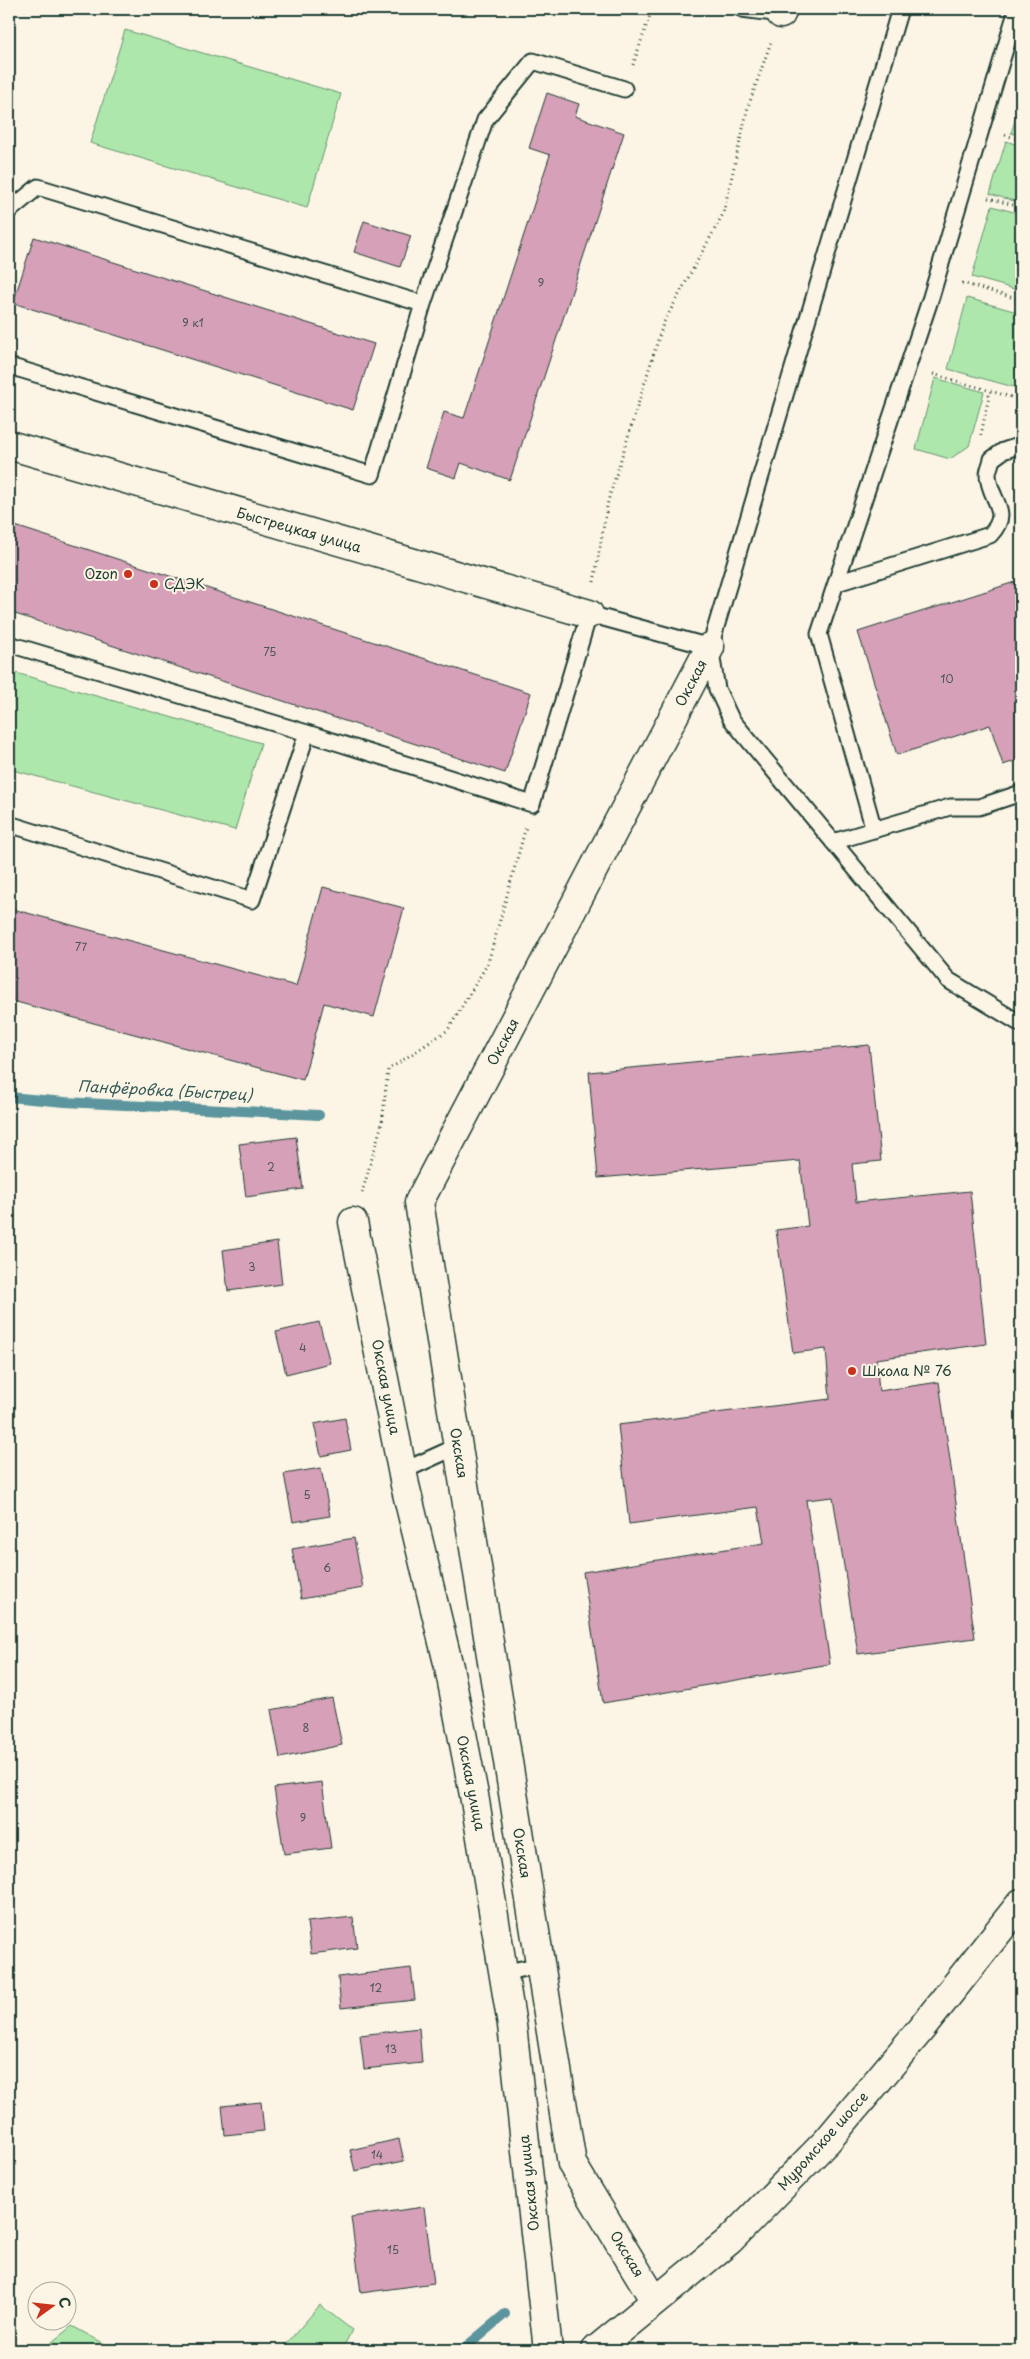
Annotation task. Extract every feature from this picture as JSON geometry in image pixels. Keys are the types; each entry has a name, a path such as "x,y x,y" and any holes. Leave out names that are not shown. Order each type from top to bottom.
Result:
{"street":[{"name":"Быстрецкая улица","path":"9,445 589,614"},
{"name":"Окская","path":"655,2302 572,2164 419,1202 710,647"},
{"name":"Окская улица","path":"353,1222 402,1471 448,1667 474,1795 512,2025 548,2350"},
{"name":"Муромское шоссе","path":"596,2350 730,2240 827,2141 928,2022 1021,1903"}],"lane":[{"path":"742,9 782,11"},
{"path":"900,9 710,647 717,689 731,719 948,980 1021,1024"},
{"path":"874,830 820,634 931,297 1017,9"},
{"path":"9,366 372,475 423,304 486,120 533,61 624,89"},
{"path":"9,211 38,187 423,304"},
{"path":"837,583 990,535 999,526 1001,513 988,476 992,459 1003,451 1021,446"},
{"path":"9,644 307,733 532,804 589,614 710,647"},
{"path":"9,824 252,900 307,733"},
{"path":"833,842 950,807 979,807 1021,793"},
{"path":"402,1471 458,1446"},
{"path":"503,1973 540,1965"}],"path":[{"path":"624,89 652,9"},
{"path":"589,614 608,501 663,324 723,214 748,107 782,11"},
{"path":"1005,135 1021,140"},
{"path":"986,198 1021,207"},
{"path":"960,283 1021,300"},
{"path":"932,373 1021,400"},
{"path":"979,443 990,391"},
{"path":"353,1222 382,1123 388,1070 448,1030 488,963 532,804"}],"green space":[{"path":"125,30 341,94 307,208 90,143"},
{"path":"1019,108 1021,109 1021,136 1011,133"},
{"path":"1006,141 1021,146 1021,203 990,194"},
{"path":"992,206 1021,214 1021,291 972,277"},
{"path":"967,298 1021,313 1021,389 948,369"},
{"path":"935,378 984,392 969,446 950,459 916,449"},
{"path":"9,671 261,743 235,830 9,769"},
{"path":"320,2305 352,2330 342,2350 281,2350"},
{"path":"78,2329 116,2350 42,2350 64,2332 78,2332"}],"building":[{"path":"547,93 579,104 575,116 624,133 510,480 461,463 456,478 426,468 444,412 464,418 550,155 529,148"},
{"path":"364,221 411,236 400,267 354,252"},
{"path":"34,237 374,344 353,410 13,303"},
{"path":"9,524 531,693 505,773 9,612"},
{"path":"1021,580 1021,759 1003,765 990,725 897,755 858,632"},
{"path":"323,887 404,908 374,1017 324,1003 303,1080 9,1000 9,908 296,986"},
{"name":"Школа № 76","path":"869,1045 881,1161 852,1164 856,1202 970,1191 986,1344 876,1359 879,1391 939,1382 975,1638 858,1654 833,1497 806,1500 830,1664 603,1703 583,1572 764,1543 758,1507 629,1524 618,1425 830,1399 826,1349 793,1353 776,1230 808,1226 800,1161 598,1178 589,1072"},
{"path":"296,1137 303,1189 246,1197 239,1144"},
{"path":"277,1242 282,1284 228,1291 223,1250"},
{"path":"319,1322 330,1363 286,1374 276,1332"},
{"path":"345,1418 351,1450 321,1456 314,1424"},
{"path":"321,1468 330,1516 293,1522 284,1474"},
{"path":"354,1538 363,1588 301,1599 292,1549"},
{"path":"332,1698 342,1745 280,1758 271,1710"},
{"path":"322,1782 331,1848 284,1854 274,1788"},
{"path":"353,1917 357,1948 311,1954 307,1922"},
{"path":"411,1968 415,2000 341,2008 338,1977"},
{"path":"419,2028 422,2063 364,2069 360,2035"},
{"path":"261,2102 264,2131 225,2135 222,2106"},
{"path":"399,2139 404,2161 355,2171 350,2150"},
{"path":"424,2207 434,2283 361,2293 351,2217"}],"waterway":[{"name":"Панфёровка (Быстрец)","path":"9,1097 65,1102 319,1115"},
{"path":"462,2350 505,2314"}],"place":[{"name":"Ozon","path":"128,574"},
{"name":"СДЭК","path":"154,584"},
{"name":"Школа № 76","path":"852,1371"}]}
